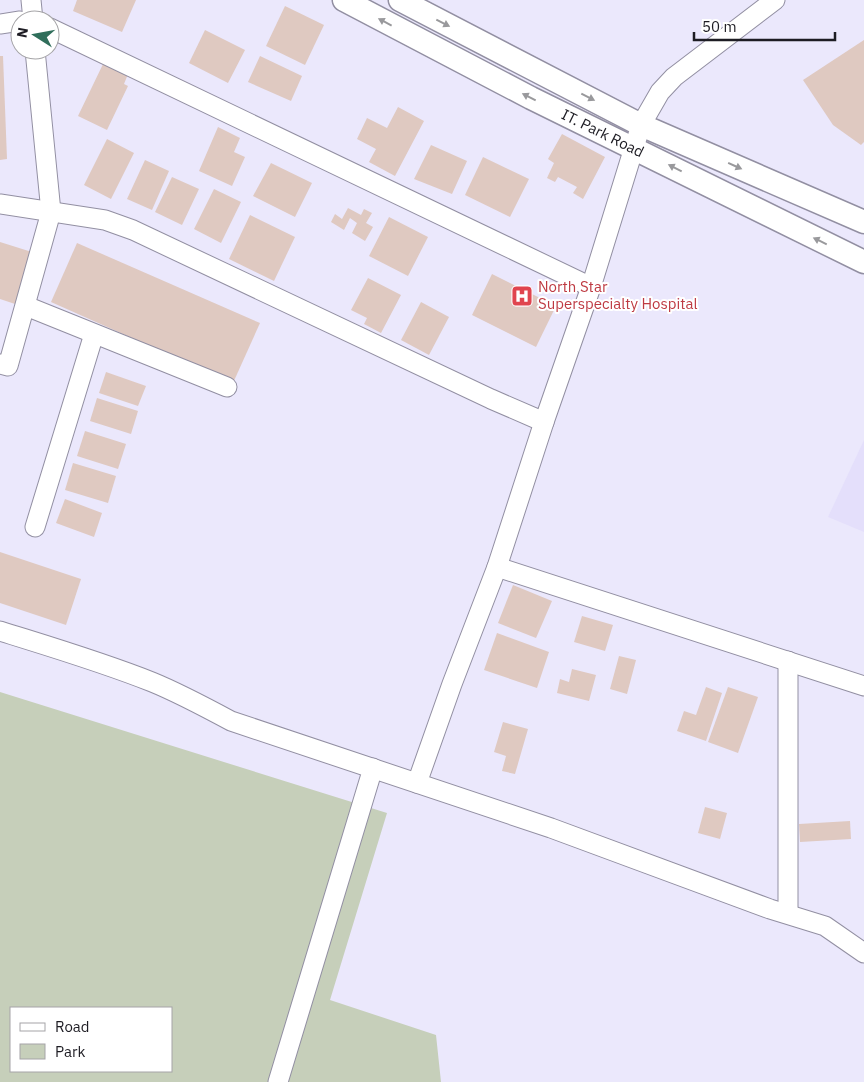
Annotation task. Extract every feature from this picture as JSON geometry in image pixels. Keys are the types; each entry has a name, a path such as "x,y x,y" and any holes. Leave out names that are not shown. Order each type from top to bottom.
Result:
{"main road":[{"name":"IT. Park Road","path":"344,0 531,98 864,262"},
{"name":"IT. Park Road","path":"400,0 641,125 864,222"}],"street":[{"path":"417,783 452,684 498,567 544,422 591,287 641,125 660,92 674,77 775,0"},
{"path":"60,33 591,287"},
{"path":"0,364 8,366 51,212 36,60"},
{"path":"0,204 80,215 105,220 133,230 491,399 544,422"},
{"path":"26,306 226,387"},
{"path":"35,527 94,334"},
{"path":"498,567 864,686"},
{"path":"0,631 92,660 153,682 194,701 230,721 584,840 770,908 825,926 864,953"},
{"path":"788,661 788,913"},
{"path":"278,1082 373,768"}],"shaded area":[{"path":"864,440 864,532 828,517"}],"green space":[{"path":"0,692 387,813 330,1000 436,1035 441,1082 0,1082"}],"building":[{"path":"77,0 136,0 122,32 73,11"},
{"path":"285,6 324,25 305,65 266,46"},
{"path":"205,30 245,50 228,83 189,63"},
{"path":"864,40 864,142 861,145 833,125 803,80"},
{"path":"0,56 3,56 7,159 0,160"},
{"path":"260,56 302,76 291,101 248,82"},
{"path":"104,62 128,74 124,84 128,86 107,130 78,116"},
{"path":"398,107 424,121 395,176 369,162 376,149 357,139 367,118 387,128"},
{"path":"218,127 240,138 234,152 245,157 232,186 199,171"},
{"path":"562,134 605,157 583,199 573,193 577,187 558,177 555,182 547,178 554,163 548,159"},
{"path":"107,139 134,153 111,199 84,185"},
{"path":"431,145 467,161 452,194 414,179"},
{"path":"483,157 529,179 510,217 465,195"},
{"path":"145,160 169,171 152,210 127,199"},
{"path":"271,163 312,183 295,217 253,196"},
{"path":"172,177 199,189 182,225 155,212"},
{"path":"214,189 241,202 221,243 194,229"},
{"path":"348,208 361,215 364,209 372,213 366,223 373,227 365,241 352,233 357,223 350,218 344,230 331,222 335,214 342,219"},
{"path":"250,215 295,237 274,281 229,259"},
{"path":"389,217 428,237 408,276 369,256"},
{"path":"0,242 35,253 18,305 0,299"},
{"path":"77,243 260,323 233,383 51,302"},
{"path":"492,274 556,306 536,347 472,315"},
{"path":"368,278 401,295 381,333 364,324 367,318 351,310"},
{"path":"421,302 449,317 429,355 401,340"},
{"path":"106,372 146,386 138,406 99,393"},
{"path":"97,398 138,411 131,434 90,421"},
{"path":"85,431 126,444 118,469 77,456"},
{"path":"73,463 116,476 108,503 65,490"},
{"path":"65,499 102,513 94,537 56,523"},
{"path":"0,552 81,579 66,625 0,603"},
{"path":"513,585 552,601 536,638 498,623"},
{"path":"582,616 613,625 605,651 574,642"},
{"path":"497,633 549,652 537,688 484,670"},
{"path":"619,656 636,660 627,694 610,689"},
{"path":"572,669 596,675 589,701 557,693 560,679 569,682"},
{"path":"706,687 722,693 706,741 677,731 684,711 696,715"},
{"path":"728,687 758,697 738,753 708,742"},
{"path":"503,722 528,729 515,774 502,771 506,756 494,752"},
{"path":"705,807 727,813 720,839 698,833"},
{"path":"850,821 851,839 800,842 799,824"}],"place":[{"name":"North Star Superspecialty Hospital","path":"522,296"}]}
